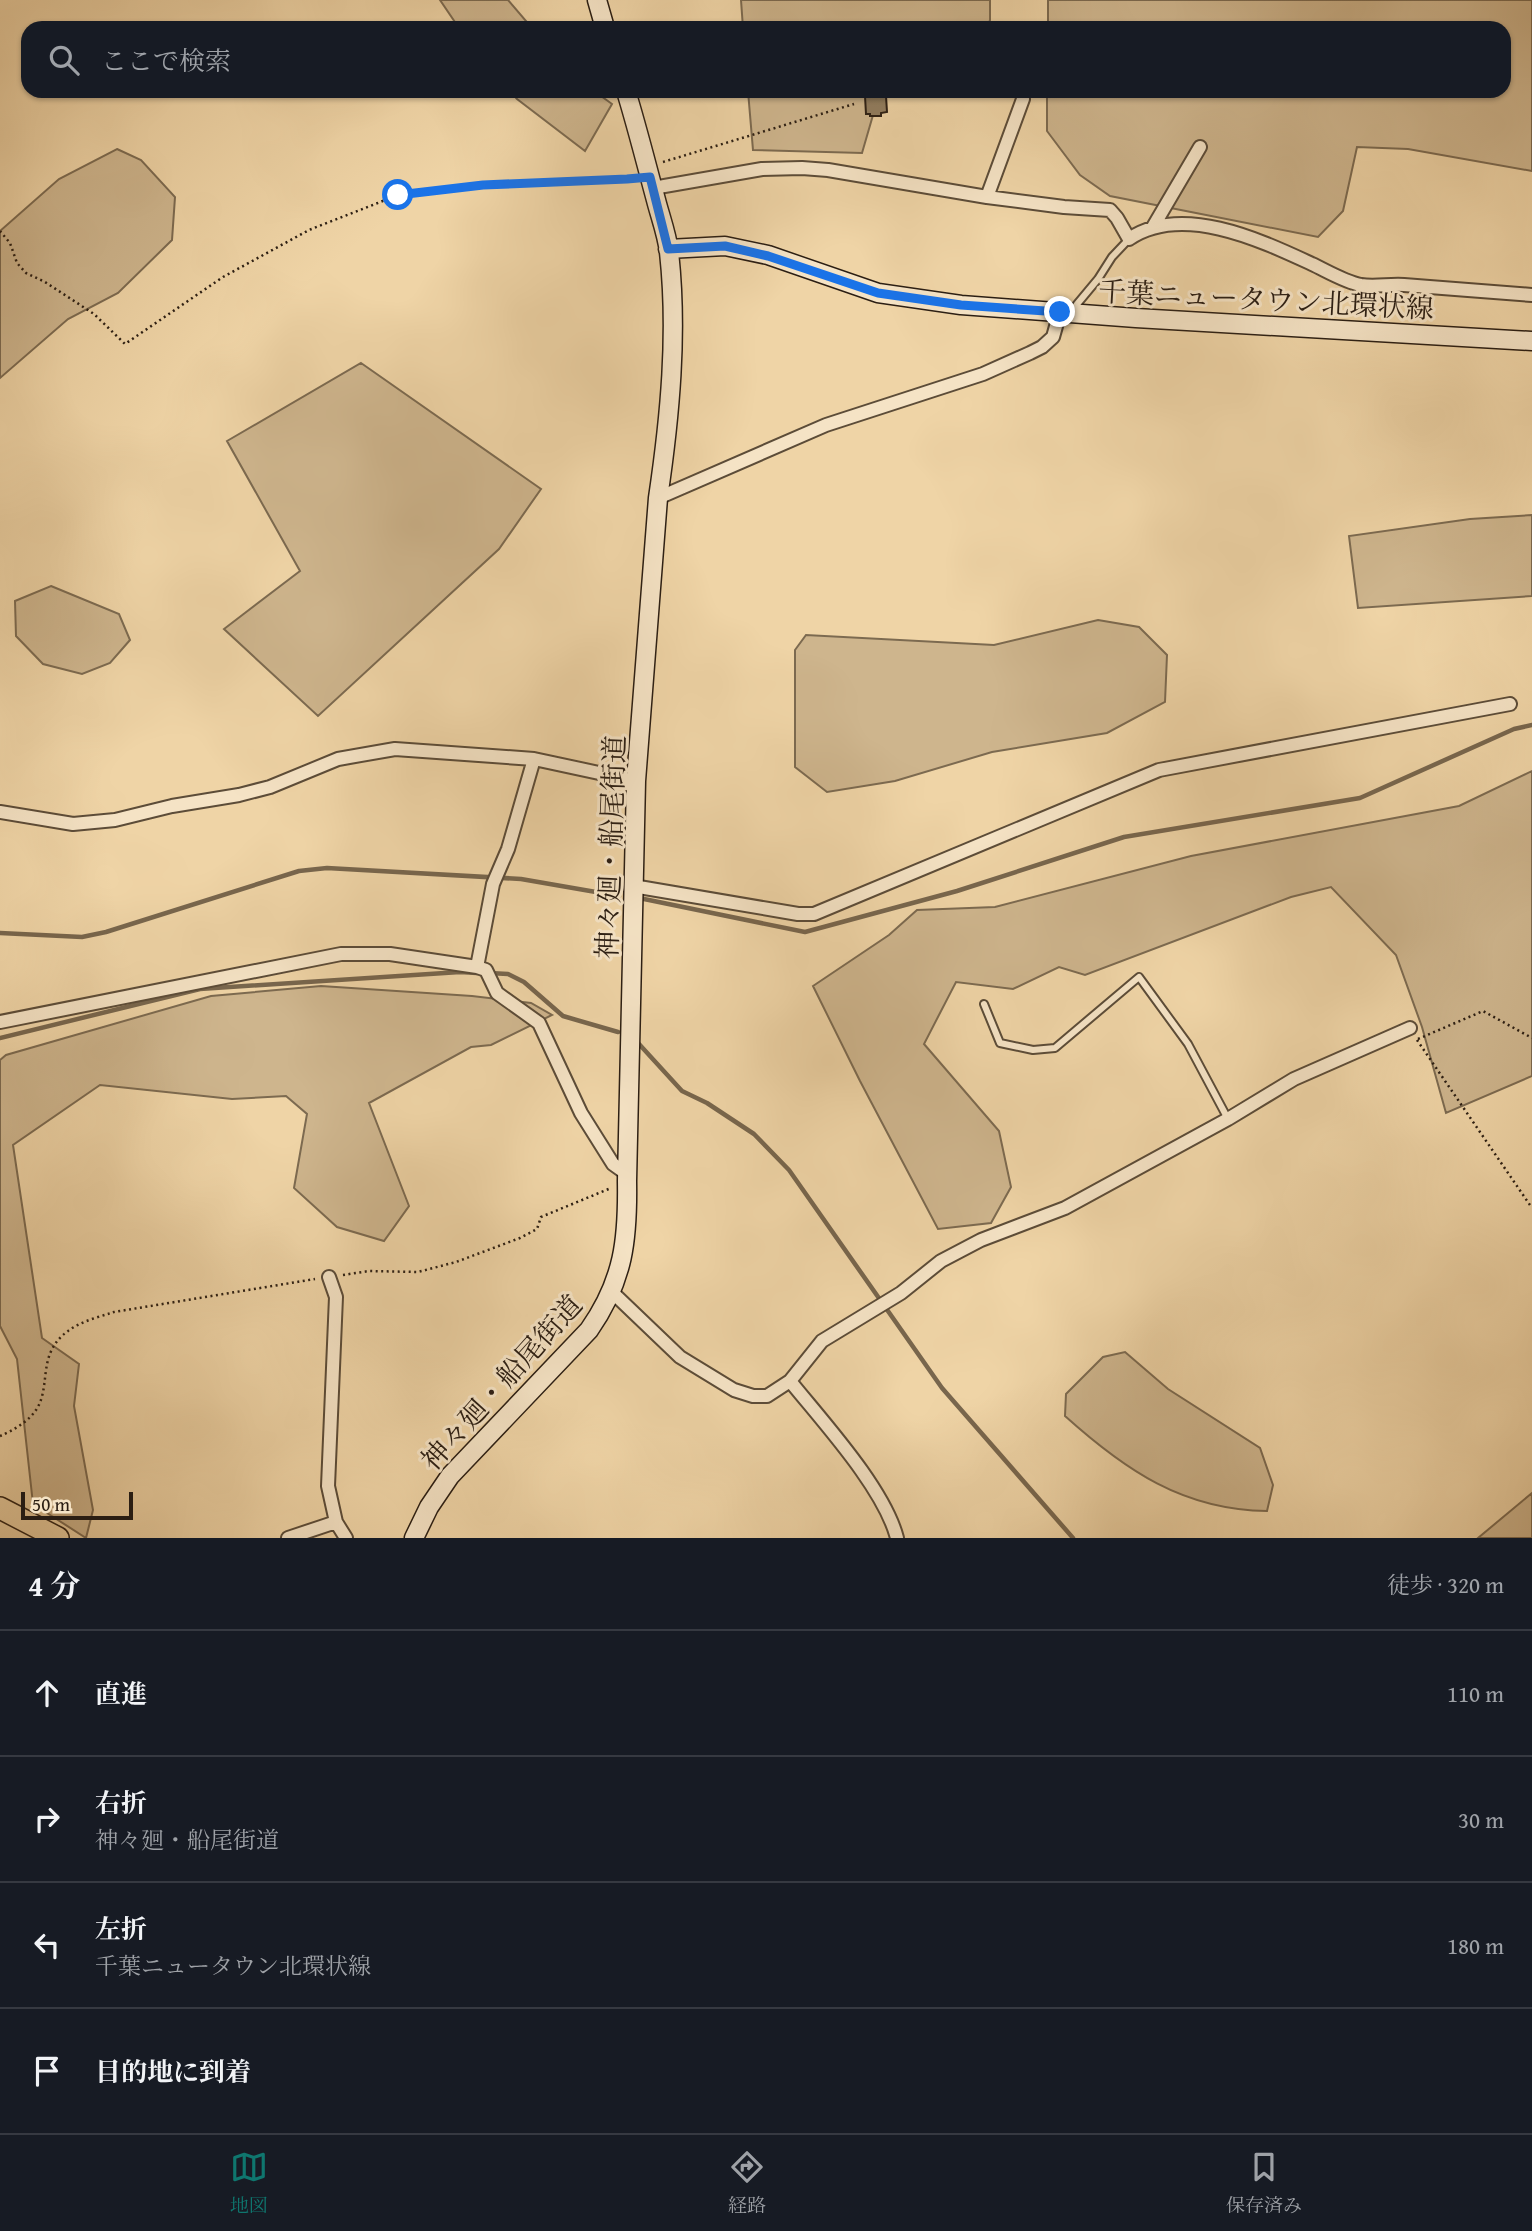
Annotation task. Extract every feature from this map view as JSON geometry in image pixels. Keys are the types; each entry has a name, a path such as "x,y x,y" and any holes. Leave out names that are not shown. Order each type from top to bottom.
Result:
{"highway":[{"path":"0,1508 58,1538"}],"street":[{"path":"597,0 604,21"},
{"name":"神々廻・船尾街道","path":"414,1538 429,1507 450,1476 589,1329 602,1311 623,1259 628,1223 636,781 658,498 672,366 668,249 628,98"},
{"path":"987,197 1023,99"},
{"path":"1153,227 1200,147"},
{"path":"651,177 762,169 828,170 987,197 1110,210 1129,239 1142,230 1175,224 1240,234 1359,285 1400,285 1532,295"},
{"name":"千葉ニュータウン北環状線","path":"668,249 725,246 768,256 878,293 961,305 1532,341"},
{"path":"658,498 826,425 983,374 1030,353 1053,337 1065,313"},
{"path":"633,893 814,914 1159,770 1510,705"},
{"path":"0,812 73,824 115,820 172,806 239,795 270,787 338,759 395,749 534,759 636,781"},
{"path":"534,759 508,849 493,884 481,968 497,993 539,1023 581,1113 612,1164 627,1177"},
{"path":"0,1022 341,954 390,954 481,968"},
{"path":"611,1291 680,1357 734,1390 753,1396 766,1396 790,1381 822,1341 901,1293 951,1255 981,1240 1065,1208 1228,1119 1294,1079 1409,1028"},
{"path":"329,1277 336,1297 328,1486 336,1522 346,1538"},
{"path":"790,1381 871,1485 894,1525 897,1538"},
{"path":"288,1538 336,1522"}],"lane":[{"path":"1065,313 1098,279 1119,247 1129,239"},
{"path":"984,1004 1000,1043 1034,1050 1055,1048 1139,977 1188,1044 1228,1119"}],"path":[{"path":"0,231 10,243 17,263 26,273 46,282 94,314 125,344 223,277 309,230 398,195 483,185 651,177 854,104"},
{"path":"1532,1038 1483,1011 1417,1039 1532,1208"},
{"path":"0,1436 34,1413 40,1403 51,1350 68,1331 92,1319 114,1312 329,1277 369,1271 418,1272 456,1262 520,1238 537,1229 541,1217 627,1177"}],"shaded area":[{"path":"440,0 508,0 526,21 454,21"},
{"path":"741,0 990,0 990,21 742,21"},
{"path":"1048,0 1532,0 1532,171 1408,149 1357,147 1343,211 1318,237 1110,196 1080,175 1047,131 1047,98 1511,98 1511,21 1048,21"},
{"path":"604,98 612,104 585,151 517,99"},
{"path":"749,98 878,98 862,153 753,150"},
{"path":"117,149 141,160 175,197 172,240 118,293 68,319 0,378 0,231 59,179"},
{"path":"361,363 541,489 499,549 318,716 224,629 300,571 227,441"},
{"path":"1532,515 1532,596 1358,608 1349,536 1470,519"},
{"path":"51,586 119,614 130,640 110,663 82,674 43,664 16,636 15,601"},
{"path":"1098,620 1139,627 1167,655 1165,702 1107,733 992,752 895,781 827,792 795,767 795,650 806,635 994,645"},
{"path":"1532,771 1532,1076 1446,1113 1422,1027 1396,955 1331,887 1291,897 1085,975 1059,967 1013,989 956,982 924,1044 999,1131 1011,1187 991,1223 938,1229 813,986 889,935 917,910 995,907 1191,856 1459,806"},
{"path":"321,986 472,996 531,1003 552,1015 491,1045 471,1047 369,1103 409,1206 384,1241 337,1227 294,1188 307,1114 286,1096 232,1099 100,1085 13,1145 42,1338 79,1364 74,1406 93,1510 86,1538 33,1504 17,1359 0,1326 0,1060 6,1055 211,996"},
{"path":"1125,1352 1168,1389 1260,1448 1273,1485 1267,1511 1237,1509 1182,1495 1133,1470 1065,1416 1066,1394 1103,1357"},
{"path":"1532,1493 1532,1538 1478,1538"}],"building":[{"path":"865,98 886,98 887,112 881,113 881,116 866,114"}],"waterway":[{"path":"644,899 805,932 957,891 1124,837 1360,798 1514,729 1532,725"},
{"path":"0,933 82,937 106,932 299,871 327,868 521,879 619,896"},
{"path":"0,1038 200,989 477,973"},
{"path":"489,973 508,974 524,982 563,1016 618,1032"},
{"path":"639,1044 682,1091 707,1103 754,1134 789,1170 942,1388 1073,1538"}],"route":[{"path":"398,195 483,185 650,177 668,249 725,246 768,256 878,293 961,305 1060,312"}]}
